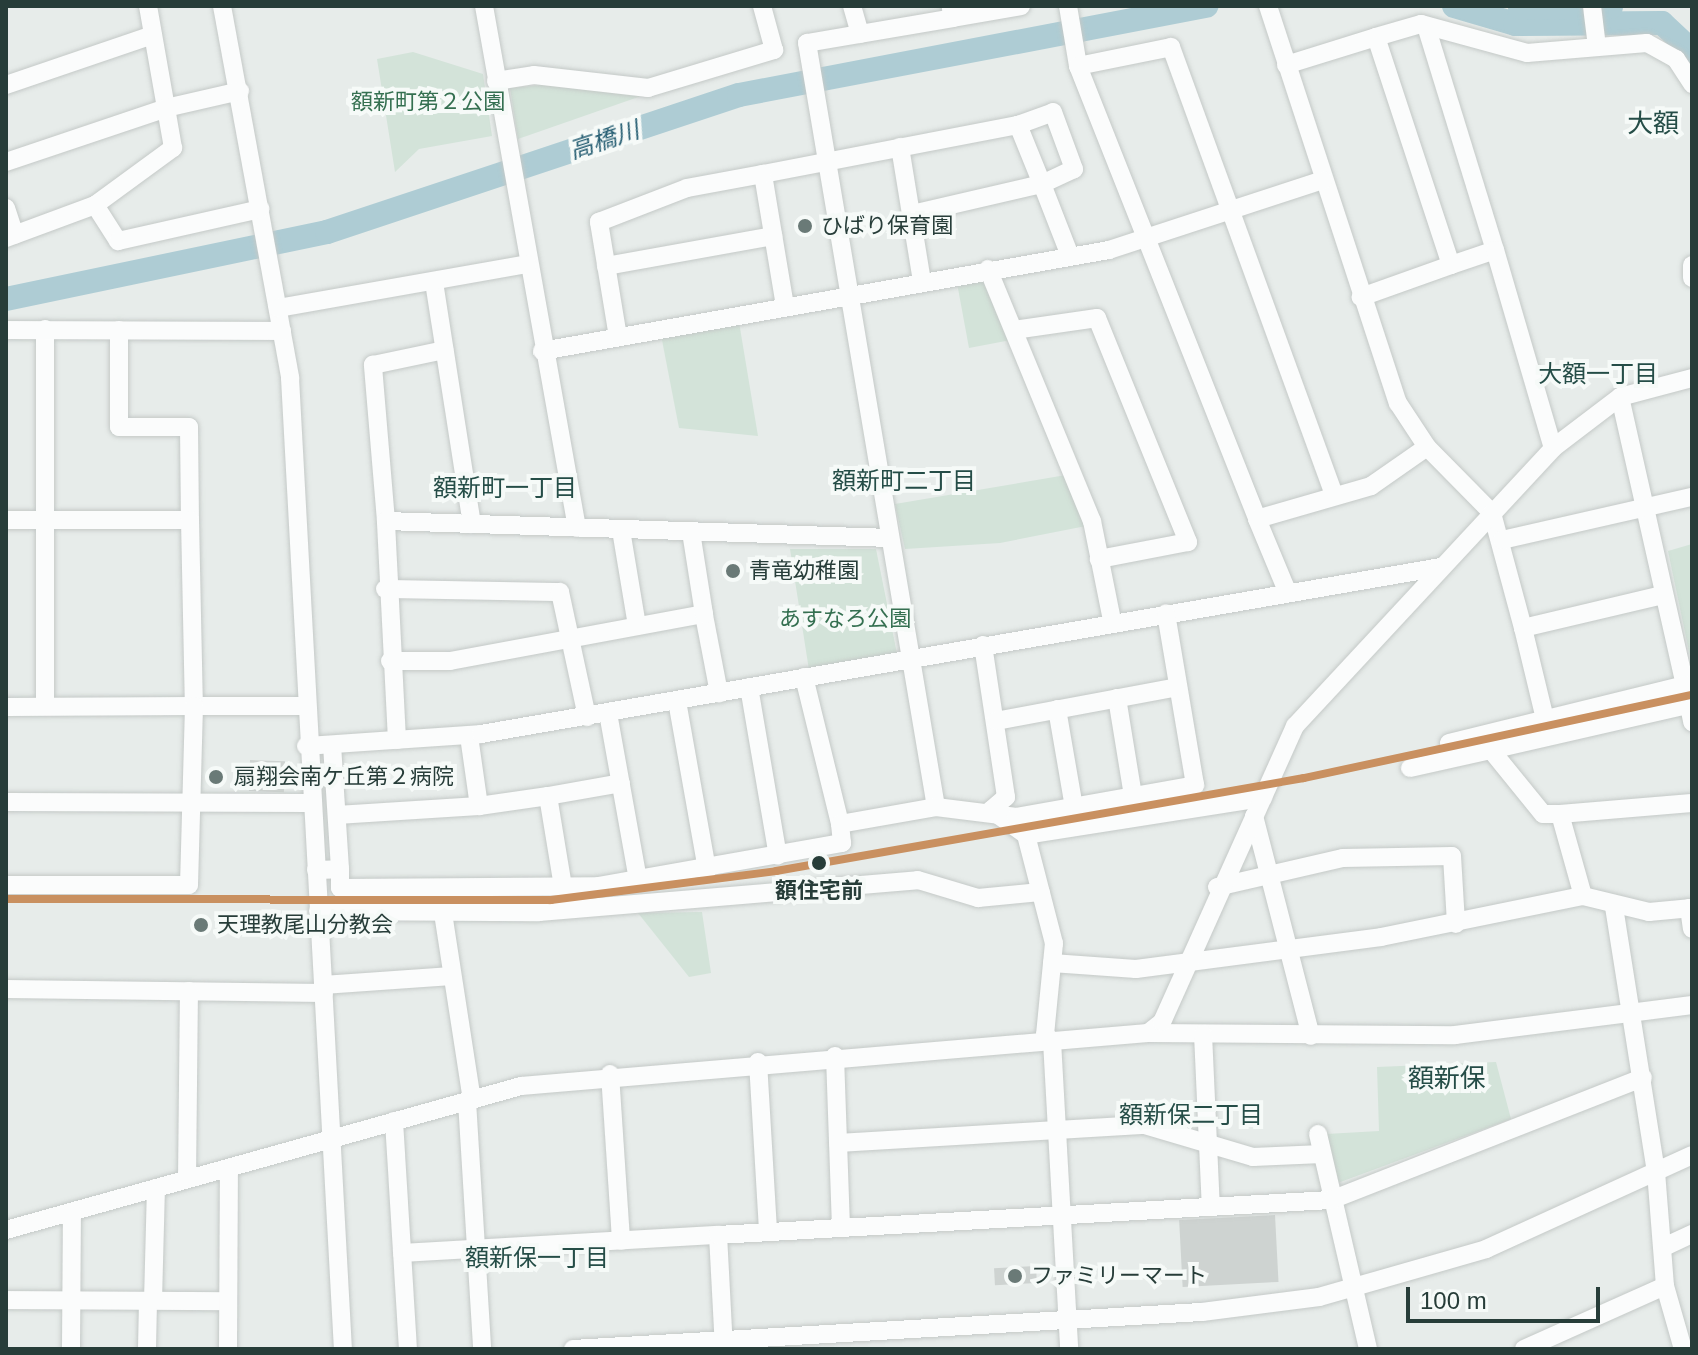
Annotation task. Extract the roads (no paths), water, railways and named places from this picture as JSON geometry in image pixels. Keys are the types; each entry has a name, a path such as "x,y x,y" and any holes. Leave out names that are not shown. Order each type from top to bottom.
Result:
{"street":[{"path":"6,208 11,237 95,205 173,148 148,6"},
{"path":"222,6 282,331 306,746 334,1139 343,1349"},
{"path":"484,6 542,351 577,528"},
{"path":"762,6 774,50"},
{"path":"852,6 860,34"},
{"path":"496,81 534,75 648,88 774,50 808,46 951,12 1021,6"},
{"path":"1068,6 1078,62 1146,241 1287,591"},
{"path":"1268,6 1398,403 1427,447 1492,513 1502,540 1545,719"},
{"path":"1592,6 1596,40"},
{"path":"1286,65 1376,37 1426,26 1527,53 1647,43 1676,59 1692,84"},
{"path":"1426,26 1553,448"},
{"path":"6,85 153,35"},
{"path":"1376,37 1451,265"},
{"path":"808,46 853,294 890,538 936,807"},
{"path":"1078,62 1171,47 1334,495"},
{"path":"6,162 166,108 240,91"},
{"path":"618,337 599,222 687,188 1018,125 1053,112 1074,169 1042,184 912,214"},
{"path":"1018,125 1070,256"},
{"path":"900,147 922,281"},
{"path":"763,174 785,306"},
{"path":"542,351 1146,241 1230,209 1323,180"},
{"path":"95,205 118,241 261,212"},
{"path":"606,266 773,236"},
{"path":"1361,297 1495,250"},
{"path":"278,308 527,264"},
{"path":"1692,265 1692,278"},
{"path":"988,269 1092,521 1112,620"},
{"path":"434,282 472,524"},
{"path":"1014,330 1097,318 1188,542 1099,559"},
{"path":"45,329 45,706"},
{"path":"6,330 282,331"},
{"path":"6,885 189,885 194,706 189,427 119,427 119,330"},
{"path":"397,740 385,589 386,521 373,365 444,350"},
{"path":"1148,1033 1162,1022 1217,887 1263,798 1295,726 1553,448 1620,397 1692,378"},
{"path":"1410,768 1691,710 1689,684 1663,595 1620,397"},
{"path":"1257,519 1371,486 1427,447"},
{"path":"1502,540 1692,497"},
{"path":"6,520 190,520"},
{"path":"386,521 890,538"},
{"path":"621,530 637,626"},
{"path":"691,532 719,693"},
{"path":"306,746 469,736 677,701 1112,620 1441,567"},
{"path":"385,589 560,592 587,717"},
{"path":"1523,628 1663,595"},
{"path":"390,661 450,661 637,626 703,610"},
{"path":"840,824 936,807 991,810 1016,817 1195,785 1166,613"},
{"path":"983,645 1006,797 991,810"},
{"path":"332,745 340,888 563,887 638,880 707,870 842,843 804,677"},
{"path":"1449,743 1689,684"},
{"path":"749,687 778,856"},
{"path":"996,721 1178,687"},
{"path":"1117,698 1133,796"},
{"path":"677,701 707,870"},
{"path":"6,707 304,706"},
{"path":"1057,709 1074,807"},
{"path":"608,713 638,880"},
{"path":"469,736 479,806"},
{"path":"1491,750 1543,814 1692,803"},
{"path":"337,815 479,806 621,783"},
{"path":"548,796 563,887"},
{"path":"1026,835 1263,798"},
{"path":"6,802 310,803"},
{"path":"991,810 1026,835 1041,892 1052,963 1045,1035 1052,1041 1069,1349"},
{"path":"1560,814 1583,896"},
{"path":"1254,816 1311,1036"},
{"path":"1217,887 1343,858 1452,856 1456,924"},
{"path":"316,870 340,869"},
{"path":"318,911 539,912 918,880 978,898 1041,892"},
{"path":"1052,963 1136,969 1287,950 1456,924 1583,896 1614,908 1691,908 1692,929"},
{"path":"1614,908 1656,1172 1665,1286 1683,1347"},
{"path":"443,913 469,1100 482,1349"},
{"path":"6,989 323,989 452,976"},
{"path":"187,1179 189,991"},
{"path":"6,1230 469,1100 610,1074 1148,1033 1455,1035 1692,1005"},
{"path":"1203,1034 1211,1207"},
{"path":"835,1056 841,1228"},
{"path":"758,1062 768,1231"},
{"path":"610,1074 621,1241"},
{"path":"402,1253 1331,1200 1643,1078"},
{"path":"394,1121 408,1349"},
{"path":"838,1143 1145,1125 1253,1157 1322,1154"},
{"path":"1318,1134 1368,1349"},
{"path":"573,1349 724,1345 1244,1308 1354,1289 1486,1249 1692,1155"},
{"path":"228,1349 229,1168"},
{"path":"147,1349 156,1188"},
{"path":"71,1349 72,1212"},
{"path":"1664,1247 1692,1234"},
{"path":"718,1235 724,1345"},
{"path":"1524,1349 1665,1286"},
{"path":"6,1300 227,1301"}],"waterway":[{"name":"高橋川","path":"6,299 327,232 739,95 1207,6"},
{"name":"高橋川","path":"1454,6 1515,24 1662,23 1692,51"},
{"path":"1520,8 1611,7"}],"place":[{"name":"ひばり保育園","path":"805,226"},
{"name":"青竜幼稚園","path":"733,571"},
{"name":"扇翔会南ケ丘第２病院","path":"216,777"},
{"name":"額住宅前","path":"819,863"},
{"name":"天理教尾山分教会","path":"201,925"},
{"name":"ファミリーマート","path":"1015,1276"}],"district":[{"name":"大額","path":"1653,124"},
{"name":"大額一丁目","path":"1598,374"},
{"name":"額新町二丁目","path":"904,481"},
{"name":"額新町一丁目","path":"505,488"},
{"name":"額新保","path":"1447,1079"},
{"name":"額新保二丁目","path":"1191,1115"},
{"name":"額新保一丁目","path":"537,1258"}],"park label":[{"name":"額新町第２公園","path":"428,102"},
{"name":"あすなろ公園","path":"845,619"}]}
